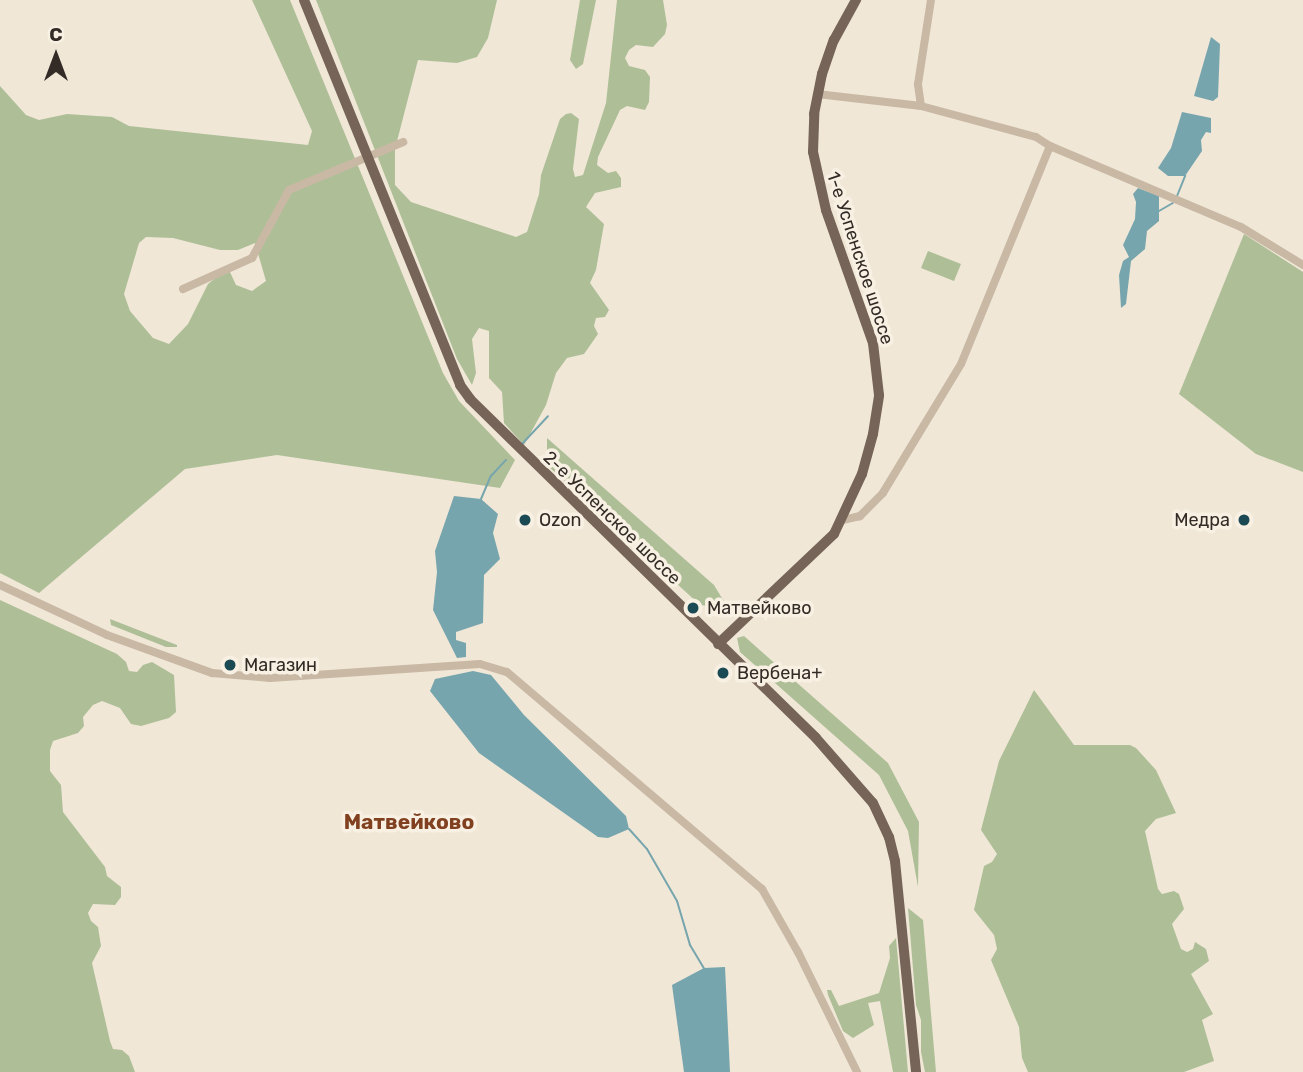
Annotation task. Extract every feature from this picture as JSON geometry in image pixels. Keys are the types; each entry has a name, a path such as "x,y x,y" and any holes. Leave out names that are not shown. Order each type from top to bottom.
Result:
{"main road":[{"name":"2-е Успенское шоссе","path":"304,0 460,385 470,399 852,776 882,821 894,861 916,1072"},
{"name":"1-е Успенское шоссе","path":"718,644 821,548 842,520 869,450 878,383 869,331 817,179 813,152 817,94 834,40 856,0"}],"street":[{"path":"921,106 919,84 931,0"},
{"path":"817,94 921,106 1036,137 1050,146 1241,227 1303,265"},
{"path":"183,289 252,258 289,190 403,142"},
{"path":"842,520 860,516 883,493 961,364 1050,146"},
{"path":"0,585 107,635 212,673 270,678 457,664 480,664 500,669 518,680 757,884 777,912 857,1072"}],"green space":[{"path":"252,0 290,0 443,373 459,401 515,460 500,488 277,455 185,469 39,593 0,573 0,86 26,115 39,120 67,114 112,117 129,126 308,145 312,131","holes":["146,237 173,238 220,250 238,250 255,243 266,281 252,291 236,285 229,270 222,273 208,284 188,324 169,344 153,338 130,311 124,294 139,243"]},
{"path":"316,0 497,0 488,38 477,57 457,63 418,60 395,149 395,185 411,202 516,237 527,232 539,194 541,175 560,119 566,114 571,113 579,119 573,169 575,177 583,175 606,103 617,0 663,0 667,25 665,34 653,47 636,45 629,50 625,58 629,66 645,70 650,77 649,102 645,110 627,106 620,110 598,157 597,165 608,173 616,171 621,178 621,187 595,193 586,207 604,224 596,270 590,283 609,310 605,317 596,318 594,326 598,334 584,354 567,358 556,373 546,405 524,445 504,423 502,392 489,378 489,331 479,328 472,339 476,373 472,385 457,359"},
{"path":"580,0 596,0 583,64 576,69 570,60"},
{"path":"1244,234 1303,272 1303,472 1256,454 1179,394"},
{"path":"928,251 961,264 954,281 921,268"},
{"path":"547,438 714,585 728,608 700,605 547,465"},
{"path":"0,600 117,654 126,662 129,671 137,672 143,665 152,662 174,675 176,712 169,718 141,726 131,724 120,708 102,701 93,705 83,717 84,726 78,733 53,741 50,750 50,771 61,785 63,812 105,867 107,876 121,887 121,897 115,905 93,904 88,913 91,921 98,927 101,946 92,963 110,1041 113,1049 122,1050 129,1056 135,1072 0,1072"},
{"path":"110,619 177,647 166,647 111,625"},
{"path":"744,636 888,763 919,822 918,887 908,831 879,775 740,652 737,638"},
{"path":"1034,690 1074,745 1130,745 1156,770 1176,813 1156,819 1145,831 1158,889 1162,894 1174,891 1179,894 1184,909 1172,924 1181,949 1187,952 1193,949 1195,942 1206,949 1209,961 1191,974 1213,1014 1202,1020 1214,1061 1184,1072 1028,1072 1022,1058 1019,1027 991,960 997,949 994,935 974,910 984,866 992,862 997,854 981,830 999,761"},
{"path":"908,908 923,920 936,1072 925,1072 921,1052 921,1020 916,1005"},
{"path":"896,938 908,1072 893,1072 880,1001 868,1003 874,1025 853,1038 843,1031 827,990 831,990 839,1006 879,993 890,958 889,946"}],"water":[{"path":"1211,37 1220,44 1218,97 1213,101 1194,96"},
{"path":"1182,112 1211,118 1211,133 1206,132 1201,140 1202,151 1185,176 1168,176 1158,168 1171,148"},
{"path":"1138,188 1159,196 1159,221 1147,231 1145,249 1131,261 1126,304 1121,308 1119,275 1123,261 1129,257 1123,245 1135,219 1136,202 1133,194"},
{"path":"454,496 481,499 498,514 493,533 500,559 484,575 483,623 456,632 456,640 466,643 466,657 457,658 433,610 437,572 435,551"},
{"path":"473,671 491,675 524,715 626,816 629,829 608,838 598,837 479,753 430,691 435,679"},
{"path":"725,967 730,1072 684,1072 672,985 704,968"}],"waterway":[{"path":"1177,196 1185,176"},
{"path":"1159,211 1173,203"},
{"path":"522,444 548,416"},
{"path":"481,499 491,476 506,460"},
{"path":"629,829 647,849 677,901 690,945 704,968"}],"place":[{"name":"Ozon","path":"525,520"},
{"name":"Медра","path":"1244,520"},
{"name":"Матвейково","path":"693,608"},
{"name":"Магазин","path":"230,665"},
{"name":"Вербена+","path":"723,673"}],"district":[{"name":"Матвейково","path":"409,822"}]}
